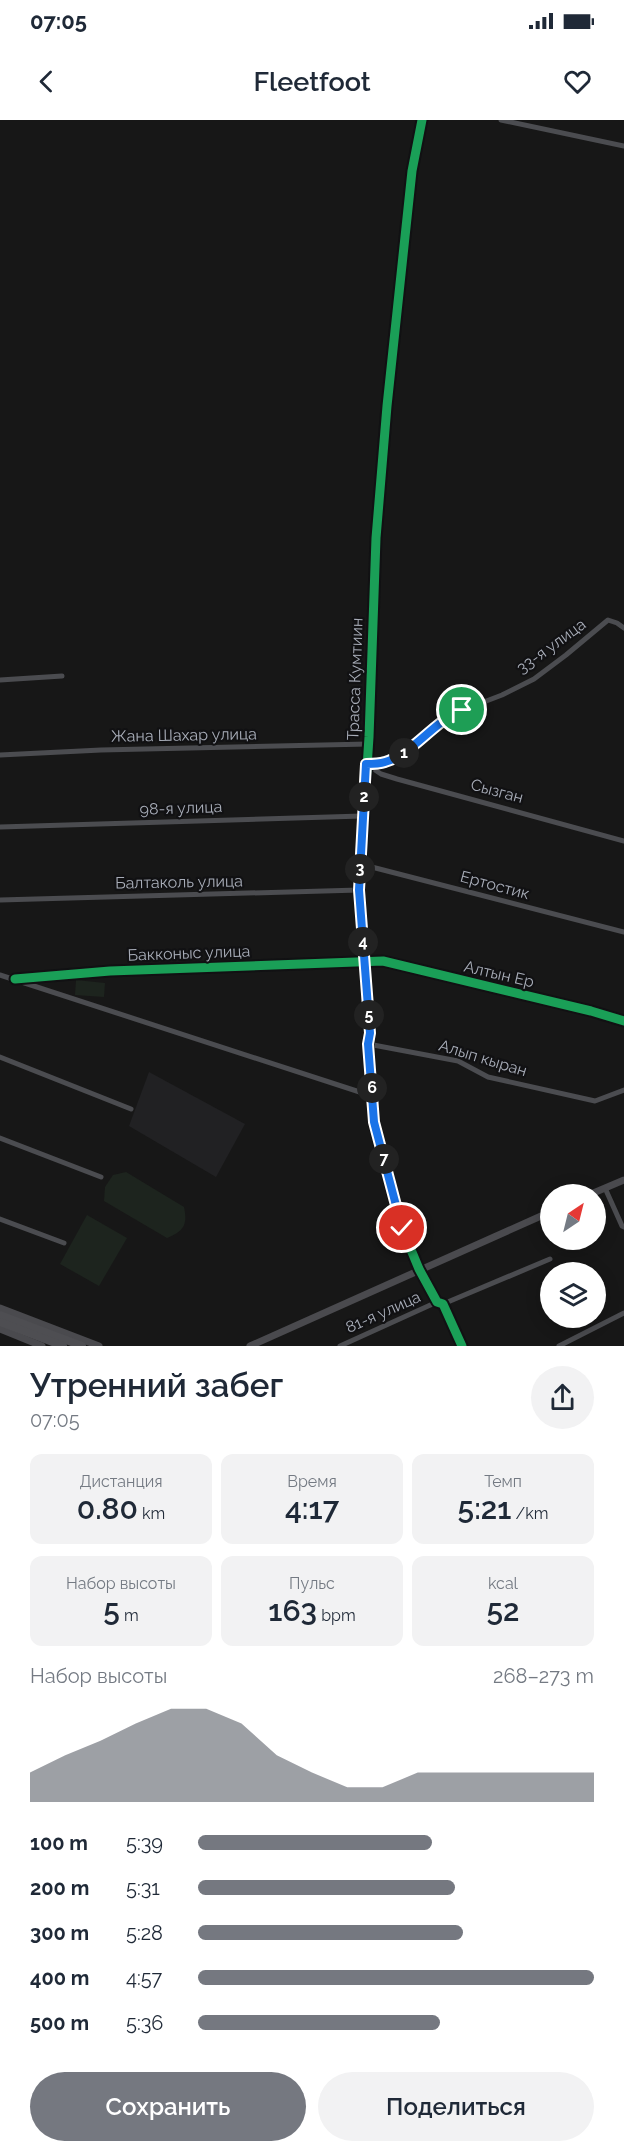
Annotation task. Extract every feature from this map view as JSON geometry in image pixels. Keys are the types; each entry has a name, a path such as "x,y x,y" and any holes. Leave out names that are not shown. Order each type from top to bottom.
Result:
{"highway":[{"path":"0,1315 82,1346"},
{"path":"0,1322 63,1346"}],"main road":[{"path":"606,1188 624,1180"},
{"path":"250,1346 540,1216"},
{"path":"0,1308 99,1346"},
{"path":"0,1329 42,1346"}],"street":[{"name":"Трасса Кумтиин","path":"419,1269 402,1228 374,1122 359,890 368,744 376,538 387,406 412,171 422,120"},
{"path":"501,120 624,146"},
{"name":"33-я улица","path":"366,764 384,762 402,755 447,717 534,679 608,620 617,622 624,628"},
{"path":"0,680 62,676"},
{"name":"Жана Шахар улица","path":"0,755 101,750 368,744"},
{"name":"Сызган","path":"366,764 381,774 624,841"},
{"name":"98-я улица","path":"0,827 362,816"},
{"name":"Ертостик","path":"360,864 624,932"},
{"name":"Балтаколь улица","path":"0,900 359,890"},
{"name":"Алтын Ер","path":"365,962 383,961 624,1021"},
{"name":"Бакконыс улица","path":"15,979 110,971 365,962"},
{"path":"0,975 372,1096"},
{"name":"Алып кыран","path":"368,1044 458,1061 488,1077 595,1101 624,1090"},
{"path":"0,1057 131,1109"},
{"path":"0,1138 101,1177"},
{"path":"606,1190 621,1226 624,1227"},
{"path":"0,1219 64,1243"},
{"name":"81-я улица","path":"340,1346 550,1259"},
{"path":"419,1269 462,1346"},
{"path":"562,1345 624,1313"},
{"path":"562,1345 572,1346"}],"shaded area":[{"path":"76,980 105,983 104,997 75,995"},
{"path":"149,1072 245,1124 216,1177 129,1126"},
{"path":"126,1172 184,1207 185,1223 177,1233 167,1238 104,1201 105,1187 113,1175"},
{"path":"87,1215 127,1238 99,1286 60,1264"}],"cycle path":[{"path":"422,120 412,171 387,406 376,538 369,737 359,890 374,1122 402,1228 419,1269 437,1302 443,1304 462,1346"},
{"path":"15,979 110,971 383,961 624,1021"}],"route":[{"path":"402,1228 374,1122 359,890 366,764 384,762 402,755 447,717 462,710"}]}
